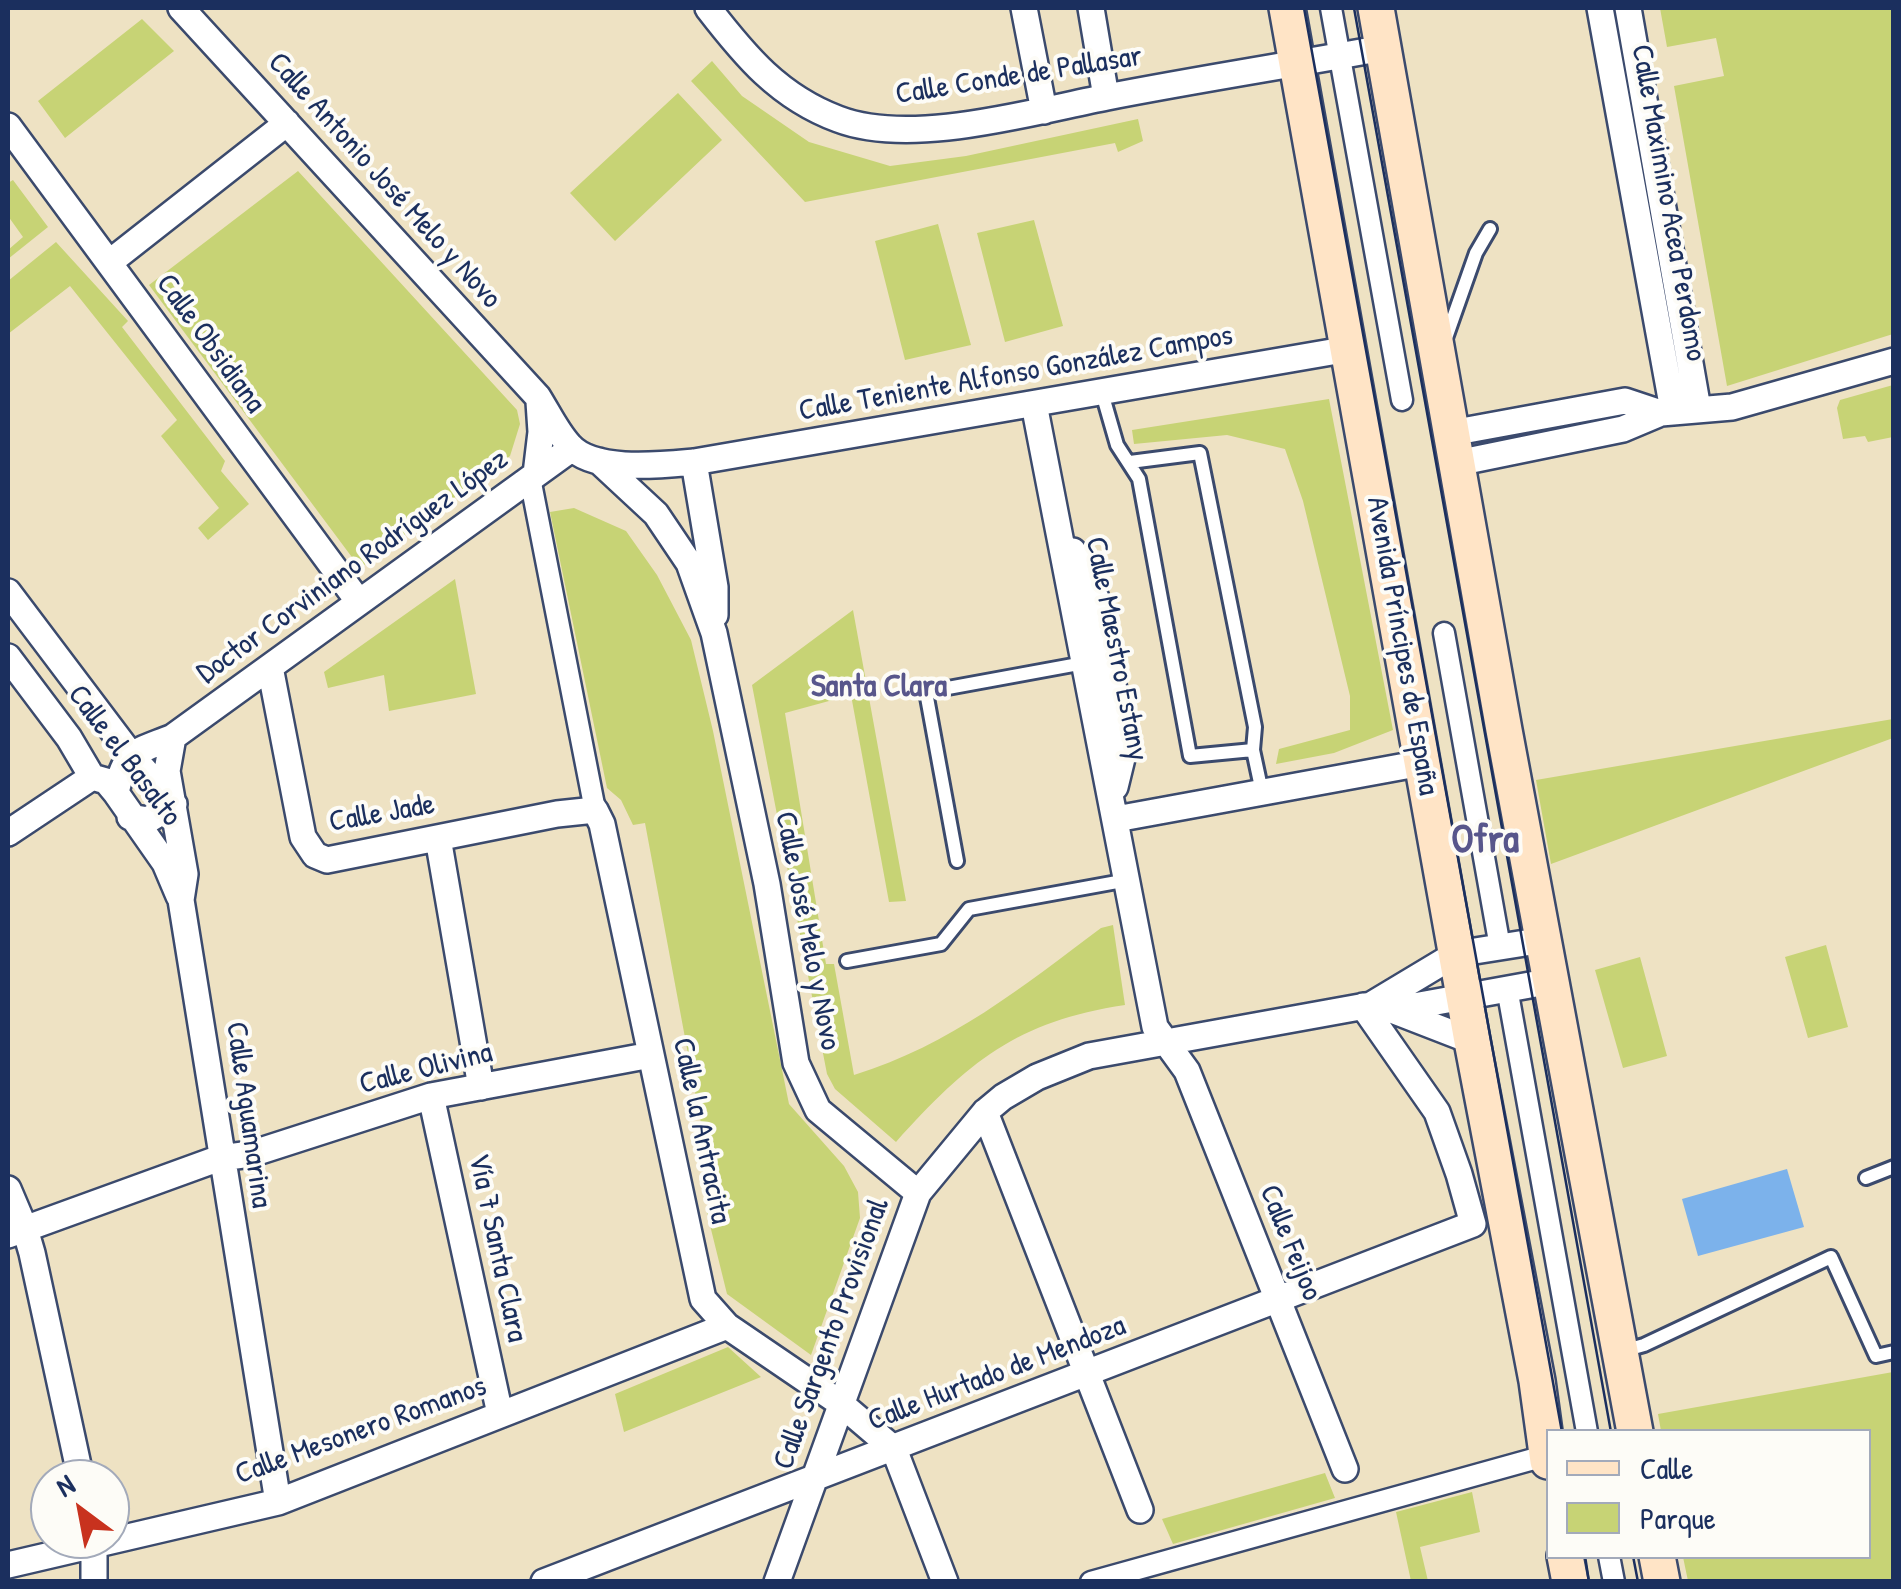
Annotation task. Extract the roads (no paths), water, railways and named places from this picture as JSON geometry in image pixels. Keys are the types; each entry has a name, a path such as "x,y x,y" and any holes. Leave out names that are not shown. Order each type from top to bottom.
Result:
{"main road":[{"name":"Avenida Príncipes de España","path":"1287,8 1546,1444"},
{"path":"1376,8 1634,1429"}],"street":[{"name":"Calle Antonio José Melo y Novo","path":"182,8 538,398 571,449"},
{"name":"Calle Conde de Pallasar","path":"708,8 773,84 808,106 875,129 912,130 1044,111 1384,48"},
{"path":"1024,8 1044,111"},
{"path":"1331,8 1402,400"},
{"name":"Calle Maximino Acea Perdomo","path":"1600,8 1677,411"},
{"name":"Calle Maximino Acea Perdomo","path":"1628,8 1646,112 1677,411"},
{"path":"1097,9 1106,97"},
{"path":"1614,84 1640,80"},
{"path":"1620,117 1646,112"},
{"path":"110,262 287,123"},
{"name":"Calle Obsidiana","path":"8,126 358,602"},
{"name":"Calle Teniente Alfonso González Campos","path":"600,460 644,467 694,462 1348,349"},
{"path":"1454,448 1623,429 1677,411 1732,407 1894,361"},
{"path":"538,398 541,432 533,476 595,810"},
{"name":"Calle Maestro Estany","path":"1034,404 1056,515 1096,661 1114,808 1155,1027 1168,1044"},
{"path":"571,449 600,460 656,514 689,563 714,633"},
{"name":"Doctor Corviniano Rodríguez López","path":"131,755 172,738 571,449"},
{"path":"694,462 715,586 714,633"},
{"path":"8,592 131,755 174,804 148,820 130,817"},
{"name":"Calle José Melo y Novo","path":"714,633 766,884 796,1063 818,1110 918,1193"},
{"name":"Avenida Príncipes de España","path":"1444,634 1500,947"},
{"name":"Calle el Basalto","path":"8,657 69,738 92,777 106,781 116,793 164,864 181,900"},
{"name":"Calle Jade","path":"270,667 303,837 315,855 326,860 595,810"},
{"name":"Calle Aguamarina","path":"172,738 167,771 185,874 181,900 278,1502"},
{"path":"116,793 122,766 131,755"},
{"path":"1114,808 1262,792 1422,762"},
{"path":"8,834 92,777"},
{"name":"Calle la Antracita","path":"595,810 602,824 703,1299 727,1326 840,1403 894,1449"},
{"path":"438,838 481,1087"},
{"name":"Calle Sargento Provisional","path":"1375,1007 1456,954 1544,940"},
{"name":"Calle Sargento Provisional","path":"777,1582 918,1193 1003,1096 1088,1056 1552,981"},
{"path":"1508,988 1586,1429"},
{"path":"1375,1007 1472,1041"},
{"name":"Calle Hurtado de Mendoza","path":"544,1582 1473,1224 1460,1174 1436,1112 1375,1007"},
{"name":"Calle Feijoo","path":"1168,1044 1187,1070 1345,1469"},
{"name":"Calle Olivina","path":"16,1232 220,1158 252,1154 430,1096 651,1055"},
{"name":"Vía 7 Santa Clara","path":"430,1096 500,1414"},
{"path":"986,1112 1140,1510"},
{"path":"8,1189 76,1459"},
{"name":"Calle Mesonero Romanos","path":"130,1535 278,1502 727,1326"},
{"path":"894,1449 944,1582"},
{"path":"1091,1582 1546,1459"}],"lane":[{"path":"1438,359 1476,253 1490,229"},
{"path":"1102,393 1117,446 1140,479 1190,756 1252,750"},
{"path":"1130,462 1200,453 1255,727 1252,750 1262,792"},
{"path":"958,861 926,692 1096,661"},
{"path":"847,961 942,944 969,910 1128,880"},
{"path":"1866,1178 1894,1167"},
{"path":"1621,1352 1644,1346 1831,1257 1876,1356 1894,1352"}],"water":[{"path":"1787,1169 1804,1227 1698,1256 1682,1199"}],"tram line":[{"path":"1304,8 1561,1429"},
{"path":"1354,8 1610,1429"},
{"path":"1585,1559 1589,1582"},
{"path":"1634,1559 1638,1582"}],"district":[{"name":"Santa Clara","path":"879,687"},
{"name":"Ofra","path":"1485,841"}]}
